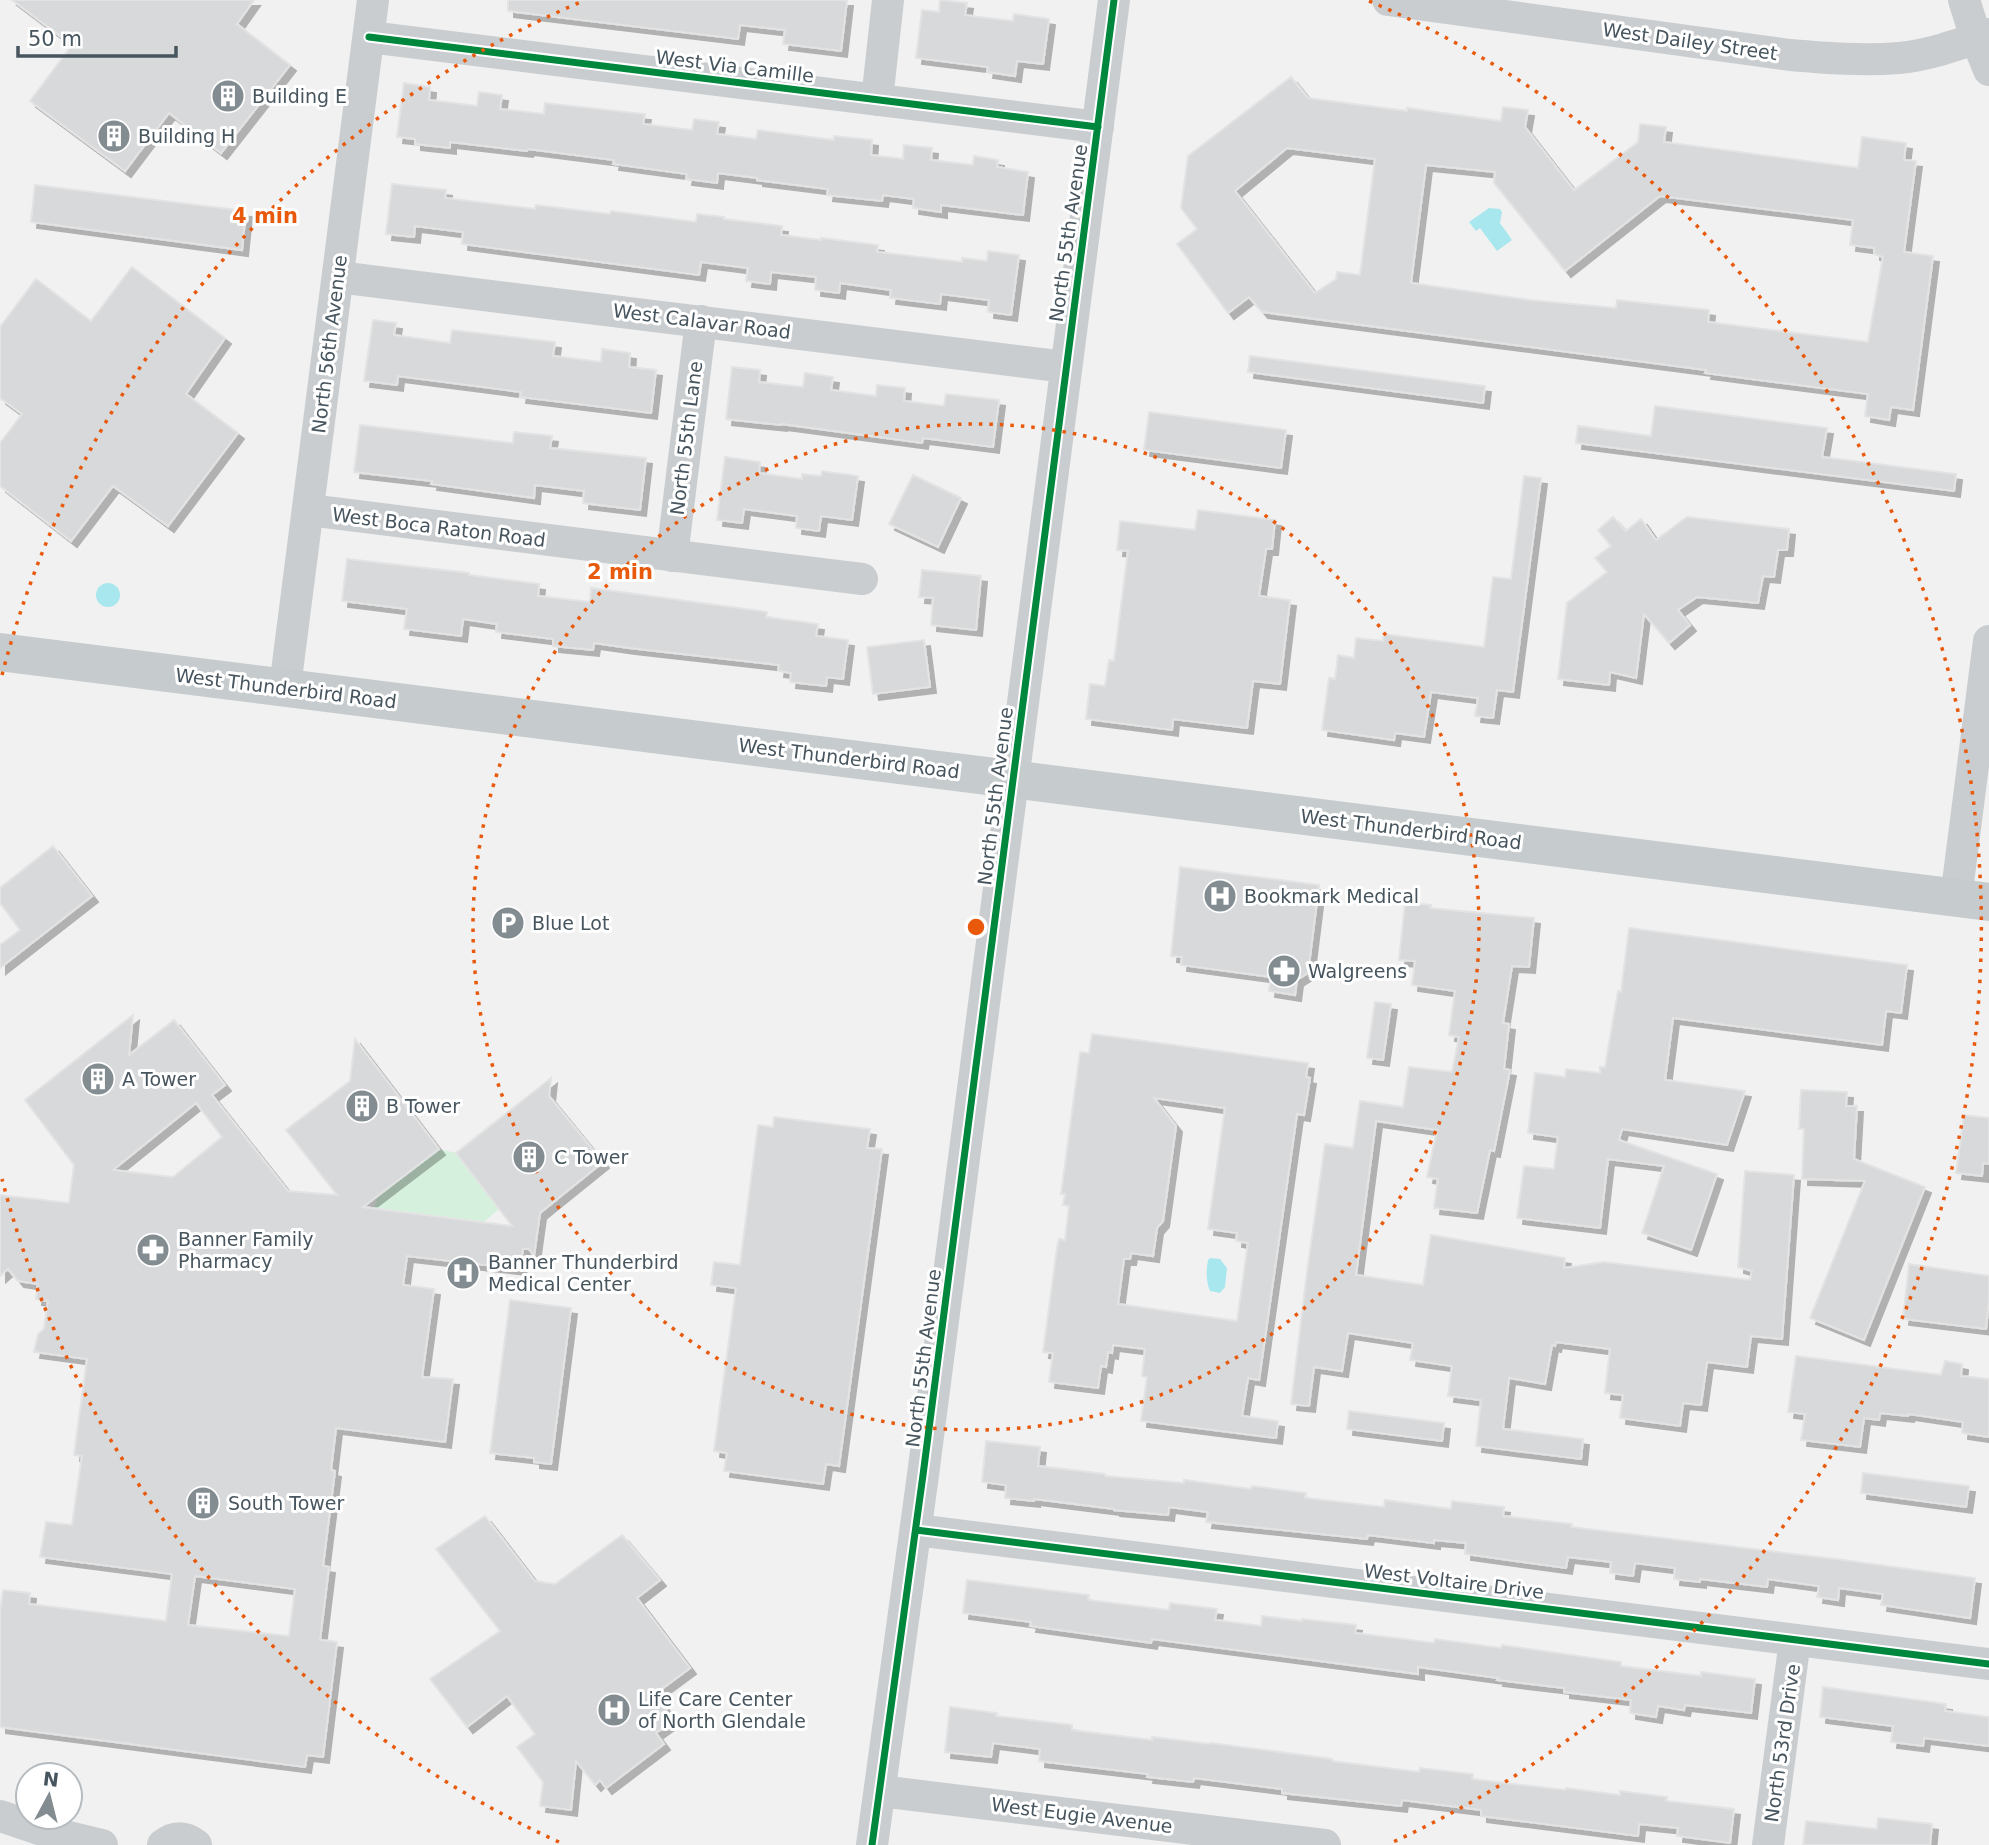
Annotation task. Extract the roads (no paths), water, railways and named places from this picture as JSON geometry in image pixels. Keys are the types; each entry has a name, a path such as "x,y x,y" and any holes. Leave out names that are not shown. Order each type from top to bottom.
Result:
{"main road":[{"name":"West Thunderbird Road","path":"0,652 1973,900"}],"street":[{"name":"North 56th Avenue","path":"285,687 373,0"},
{"path":"877,100 888,0"},
{"name":"North 55th Avenue","path":"872,1845 916,1530 1114,0"},
{"name":"West Dailey Street","path":"1388,0 1776,53 1846,60 1901,58 1945,49 1983,36"},
{"path":"1964,0 1983,36 1989,70"},
{"name":"West Via Camille","path":"369,37 1098,127"},
{"name":"West Calavar Road","path":"338,277 1066,367"},
{"name":"North 55th Lane","path":"671,556 701,321"},
{"name":"West Boca Raton Road","path":"309,510 862,579"},
{"path":"1973,900 1989,641"},
{"name":"West Voltaire Drive","path":"916,1530 1989,1664"},
{"name":"North 53rd Drive","path":"1768,1845 1796,1640"},
{"name":"West Eugie Avenue","path":"880,1791 1325,1845"},
{"path":"0,1816 48,1832 102,1845"},
{"path":"163,1845 174,1838 180,1838 196,1845"}],"water":[{"path":"1489,208 1500,209 1500,223 1512,240 1497,251 1480,228 1476,231 1469,222"},
{"path":"108,583 116,587 120,595 116,603 108,607 100,603 96,595 100,587"},
{"path":"1210,1258 1220,1259 1227,1268 1225,1287 1220,1293 1210,1291 1207,1272"}],"place":[{"name":"Building E","path":"228,96"},
{"name":"Building H","path":"114,136"},
{"name":"Bookmark Medical","path":"1220,896"},
{"name":"Blue Lot","path":"508,923"},
{"name":"Walgreens","path":"1284,971"},
{"name":"A Tower","path":"98,1079"},
{"name":"B Tower","path":"362,1106"},
{"name":"C Tower","path":"529,1157"},
{"name":"Banner Family Pharmacy","path":"153,1250"},
{"name":"Banner Thunderbird Medical Center","path":"463,1273"},
{"name":"South Tower","path":"203,1503"},
{"name":"Life Care Center of North Glendale","path":"614,1710"}]}
